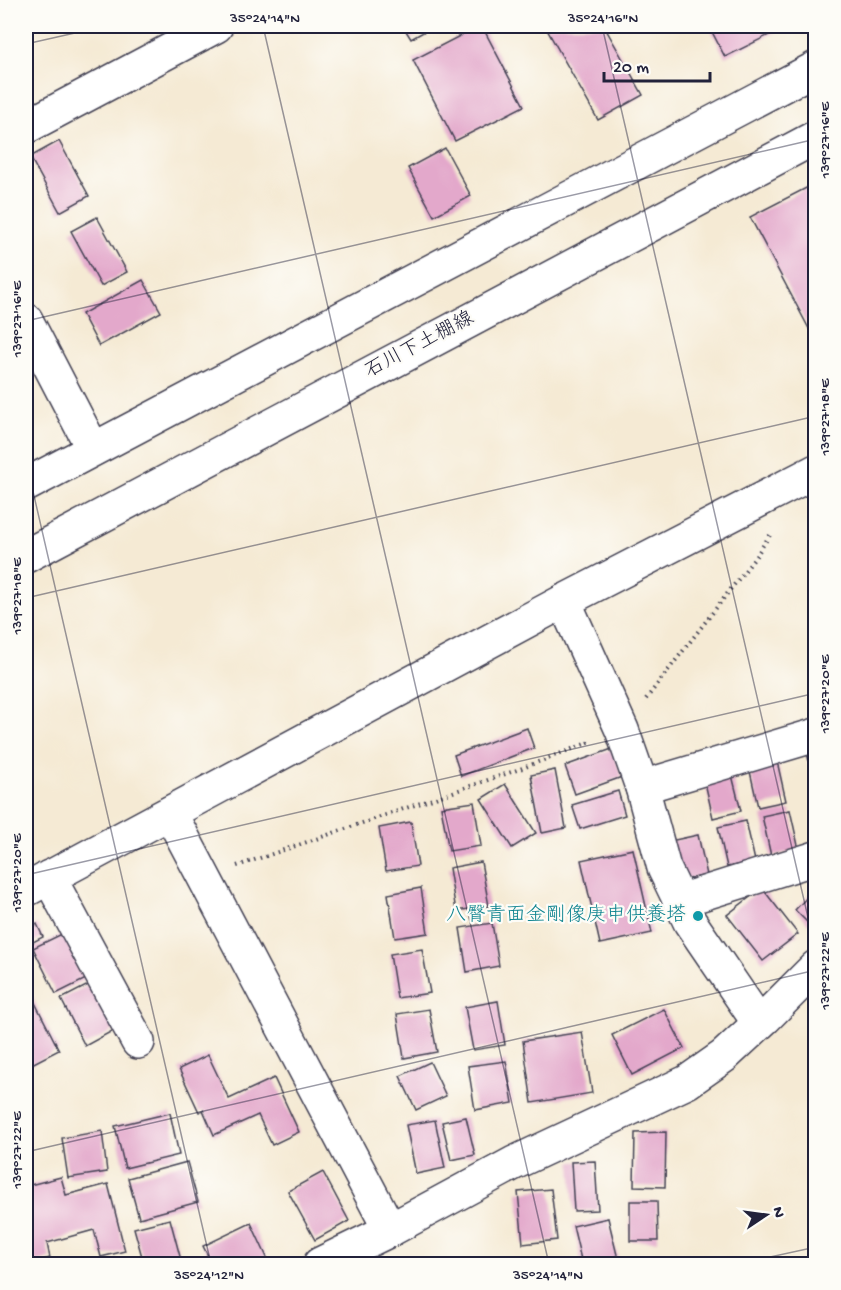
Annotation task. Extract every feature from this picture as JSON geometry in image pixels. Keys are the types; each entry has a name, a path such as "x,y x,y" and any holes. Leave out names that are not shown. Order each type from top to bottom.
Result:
{"street":[{"path":"26,128 216,26"},
{"path":"26,484 816,68"},
{"name":"石川下土棚線","path":"26,556 816,137"},
{"path":"26,320 93,449"},
{"path":"138,1042 38,883 564,601 816,471"},
{"path":"564,601 622,730 642,787 664,868 679,901 690,922 759,1023"},
{"path":"642,787 816,735"},
{"path":"170,813 390,1230"},
{"path":"679,901 816,858"},
{"path":"320,1264 390,1230 514,1163 687,1082 724,1056 816,967"}],"path":[{"path":"204,878 520,769 622,730 754,559 773,530"}],"building":[{"path":"403,26 434,26 411,39"},
{"path":"482,26 524,106 455,141 413,60"},
{"path":"545,26 604,26 643,95 598,120"},
{"path":"709,26 787,26 725,57"},
{"path":"59,141 89,196 60,212 30,157"},
{"path":"445,148 471,196 434,216 408,168"},
{"path":"816,183 816,342 750,217"},
{"path":"97,217 127,272 101,286 71,231"},
{"path":"143,280 161,312 99,346 82,314"},
{"path":"527,728 534,748 461,776 454,755"},
{"path":"816,742 816,786 815,786 805,745"},
{"path":"612,749 622,777 575,794 565,766"},
{"path":"777,761 786,801 758,807 749,767"},
{"path":"555,770 566,828 542,833 531,775"},
{"path":"731,771 741,811 713,818 704,778"},
{"path":"505,784 536,833 512,848 481,799"},
{"path":"618,791 625,815 580,829 572,805"},
{"path":"474,802 481,846 449,851 441,807"},
{"path":"790,810 799,850 771,856 762,816"},
{"path":"746,821 755,861 727,867 718,827"},
{"path":"411,822 418,866 386,871 379,828"},
{"path":"698,835 707,875 680,881 670,841"},
{"path":"633,849 652,933 600,944 581,860"},
{"path":"481,862 489,906 456,911 449,868"},
{"path":"421,888 428,933 395,938 388,894"},
{"path":"762,888 798,934 763,961 727,915"},
{"path":"812,892 816,896 816,926 813,928 795,910"},
{"path":"492,923 499,966 467,972 460,928"},
{"path":"37,924 43,937 33,942 26,930"},
{"path":"64,933 86,979 56,994 33,948"},
{"path":"422,949 430,993 397,998 390,954"},
{"path":"92,983 116,1029 85,1046 61,999"},
{"path":"26,985 59,1050 26,1067"},
{"path":"498,1001 505,1045 473,1050 465,1007"},
{"path":"429,1009 437,1052 404,1058 397,1014"},
{"path":"664,1009 684,1048 632,1075 612,1035"},
{"path":"582,1032 592,1093 532,1103 523,1041"},
{"path":"208,1055 229,1099 274,1078 299,1132 272,1145 258,1115 214,1135 203,1110 199,1112 179,1069"},
{"path":"506,1061 513,1103 475,1110 468,1066"},
{"path":"430,1062 446,1096 416,1110 400,1076"},
{"path":"170,1113 179,1155 125,1168 115,1126"},
{"path":"466,1117 475,1155 451,1160 442,1122"},
{"path":"435,1120 445,1168 416,1174 406,1125"},
{"path":"102,1131 107,1172 68,1178 62,1138"},
{"path":"666,1132 665,1187 634,1186 635,1133"},
{"path":"595,1161 598,1210 574,1211 571,1162"},
{"path":"187,1162 198,1202 139,1218 128,1178"},
{"path":"323,1172 349,1221 315,1240 288,1191"},
{"path":"61,1177 66,1195 108,1184 125,1251 101,1257 94,1230 47,1243 50,1258 29,1264 26,1252 26,1186"},
{"path":"551,1189 557,1240 523,1244 518,1192"},
{"path":"630,1201 657,1201 658,1241 630,1241"},
{"path":"608,1218 618,1259 582,1264 573,1226"},
{"path":"170,1219 182,1264 144,1264 134,1228"},
{"path":"251,1223 270,1264 212,1264 203,1246"}],"place":[{"name":"八臀青面金剛像庚申供養塔","path":"698,916"}]}
